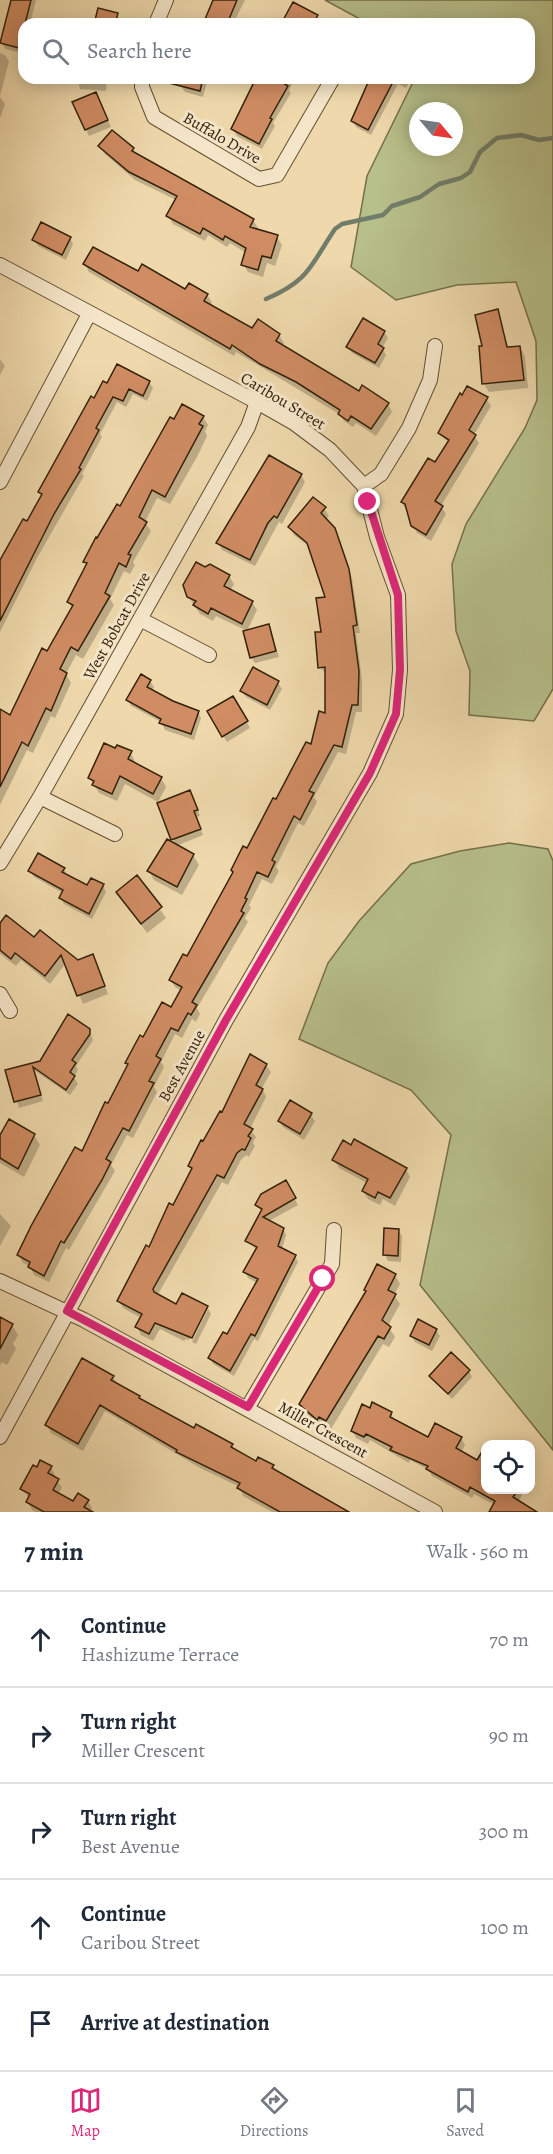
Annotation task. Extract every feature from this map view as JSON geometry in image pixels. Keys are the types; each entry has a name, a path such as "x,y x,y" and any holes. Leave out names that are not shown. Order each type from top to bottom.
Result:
{"street":[{"path":"158,18 166,0"},
{"name":"Buffalo Drive","path":"142,84 154,117 259,179 277,175 330,84"},
{"name":"Caribou Street","path":"0,265 294,423 330,450 363,486 377,537 398,595 400,670 396,714"},
{"path":"0,482 89,314"},
{"path":"363,486 381,474 409,428 430,380 435,346"},
{"name":"West Bobcat Drive","path":"0,863 40,797 248,427 257,402"},
{"path":"140,619 209,655"},
{"name":"Best Avenue","path":"0,1437 226,1020 370,773 396,714"},
{"path":"40,797 115,834"},
{"path":"0,994 10,1011"},
{"path":"248,1407 332,1264 334,1230"},
{"name":"Miller Crescent","path":"0,1281 67,1311 248,1407 435,1512"}],"green space":[{"path":"325,0 553,0 553,689 534,721 469,715 470,671 456,631 452,564 466,524 525,428 537,400 536,341 516,282 457,285 396,300 351,267 367,176 412,84 535,84 535,18 358,18"},
{"path":"509,843 548,849 553,861 553,1450 420,1285 451,1135 411,1090 299,1039 328,963 359,921 411,864 460,851"}],"building":[{"path":"11,0 31,0 26,18 18,18 18,48 0,43"},
{"path":"213,0 237,0 230,18 206,18"},
{"path":"293,2 318,15 316,18 284,18"},
{"path":"98,8 118,13 117,18 96,18"},
{"path":"173,84 202,84 200,91"},
{"path":"253,84 285,84 288,86 259,144 231,129"},
{"path":"367,84 392,84 368,130 351,121"},
{"path":"96,92 108,120 85,130 72,102"},
{"path":"112,130 134,148 132,151 254,219 250,227 278,235 271,258 262,256 258,270 241,265 246,248 225,236 223,240 203,228 200,234 166,216 177,196 129,172 98,146"},
{"path":"41,222 71,237 62,255 32,240"},
{"path":"93,247 138,271 142,264 185,289 189,283 208,294 204,301 252,328 258,319 280,334 276,341 359,391 362,385 389,403 371,429 351,416 348,421 338,414 340,410 296,382 260,364 232,345 230,349 83,264"},
{"path":"498,309 507,347 520,346 524,380 482,384 479,346 482,346 475,315"},
{"path":"363,318 385,331 378,344 384,348 375,363 346,347"},
{"path":"117,364 150,381 143,396 129,389 123,401 113,397 96,428 99,430 79,468 81,469 54,514 0,621 0,560 23,519 27,521 42,494 38,492 91,396 94,398 103,381 107,383"},
{"path":"467,386 488,397 469,430 476,435 435,501 443,506 426,535 411,526 405,504 401,502 428,458 435,462 449,440 438,433 460,393 462,395"},
{"path":"182,404 204,416 199,424 203,426 165,497 152,490 139,517 147,522 128,554 131,555 126,567 119,563 105,593 110,596 78,651 71,647 60,669 67,673 51,711 46,708 28,746 22,742 0,787 0,709 10,715 42,648 47,651 73,605 67,602 87,563 83,562 96,537 117,504 120,506 170,417 174,419"},
{"path":"269,455 302,474 277,518 274,516 268,523 250,560 216,543"},
{"path":"313,497 326,507 321,513 335,528 349,569 357,625 353,626 359,671 358,705 352,705 342,747 334,745 309,791 314,793 300,820 294,816 272,860 275,862 268,877 257,872 245,898 247,899 241,911 244,913 192,1002 197,1005 191,1015 188,1013 178,1031 171,1028 156,1056 161,1059 149,1081 154,1083 129,1131 123,1128 106,1159 111,1162 102,1180 64,1243 61,1241 44,1276 28,1267 30,1262 17,1255 31,1226 75,1147 82,1151 105,1102 108,1103 128,1064 125,1063 140,1035 143,1037 162,1002 171,1007 182,987 169,980 183,954 187,956 233,872 231,870 243,846 247,848 306,742 311,744 319,711 325,713 325,667 318,668 315,632 321,632 316,598 325,597 307,543 288,527"},
{"path":"196,562 205,567 210,564 230,575 224,586 253,601 242,624 211,608 208,614 193,605 196,601 187,597 183,585"},
{"path":"269,624 276,651 250,658 243,631"},
{"path":"253,667 279,681 267,705 240,691"},
{"path":"141,674 151,680 147,687 173,701 199,711 191,734 159,723 161,719 126,700"},
{"path":"233,696 248,721 222,737 207,711"},
{"path":"104,743 132,751 128,759 162,777 153,794 120,776 112,794 92,785 94,781 88,778"},
{"path":"190,790 198,810 194,811 201,829 171,840 157,803"},
{"path":"167,839 194,854 177,887 147,871"},
{"path":"38,853 65,868 62,872 87,885 91,878 104,884 89,914 59,898 63,890 28,871"},
{"path":"137,875 162,907 141,924 116,892"},
{"path":"6,915 34,937 40,930 78,960 93,954 105,986 77,996 61,955 45,976 15,953 11,959 0,950 0,923"},
{"path":"68,1014 90,1029 90,1034 72,1060 76,1063 70,1072 75,1076 66,1090 33,1067 41,1095 14,1102 5,1070 40,1061"},
{"path":"250,1054 267,1064 256,1085 263,1089 244,1124 253,1129 248,1136 251,1138 245,1150 242,1149 237,1153 224,1178 217,1175 153,1289 154,1292 176,1304 182,1293 208,1306 192,1338 155,1323 149,1334 135,1327 142,1314 117,1301 146,1245 149,1247 169,1203 173,1205 192,1168 188,1166 201,1140 203,1141 220,1111 222,1112"},
{"path":"290,1100 312,1113 300,1134 278,1121"},
{"path":"9,1119 35,1134 18,1169 0,1158 0,1135"},
{"path":"354,1139 407,1168 390,1198 378,1192 375,1198 362,1191 368,1179 332,1160 343,1140 351,1145"},
{"path":"286,1180 296,1198 263,1217 284,1228 278,1246 296,1255 255,1336 251,1334 230,1371 208,1358 223,1332 227,1334 258,1279 243,1272 257,1247 245,1241 262,1209 255,1205 261,1194"},
{"path":"384,1228 399,1229 398,1256 383,1255"},
{"path":"377,1264 396,1274 388,1290 396,1294 382,1320 391,1327 384,1339 378,1336 326,1421 319,1417 317,1420 299,1404 366,1291 364,1290"},
{"path":"0,1317 13,1324 0,1349"},
{"path":"418,1319 437,1329 429,1345 410,1336"},
{"path":"451,1352 470,1370 448,1394 429,1376"},
{"path":"82,1358 114,1376 111,1380 140,1396 139,1398 194,1428 196,1424 233,1444 231,1447 256,1461 258,1457 274,1465 272,1468 349,1512 280,1512 237,1488 240,1483 176,1452 177,1450 100,1405 78,1444 45,1425"},
{"path":"372,1402 392,1412 390,1417 428,1437 435,1423 462,1437 456,1448 477,1460 481,1453 481,1493 470,1487 468,1492 426,1469 428,1466 390,1450 392,1447 366,1434 364,1437 351,1431 362,1404 370,1408"},
{"path":"40,1460 52,1466 48,1473 59,1479 53,1490 73,1501 78,1493 89,1500 84,1507 93,1512 44,1512 26,1502 30,1494 20,1489 33,1465 37,1467"},
{"path":"482,1494 515,1494 513,1497 537,1512 489,1512 495,1501"}],"waterway":[{"path":"266,299 301,278 335,229 342,224 383,215 392,206 420,197 439,184 461,178 470,172 480,152 497,138 521,135 539,140 553,138"}],"route":[{"path":"323,1279 248,1407 67,1311 226,1020 370,773 396,714 400,670 398,595 377,537 368,502"}]}
